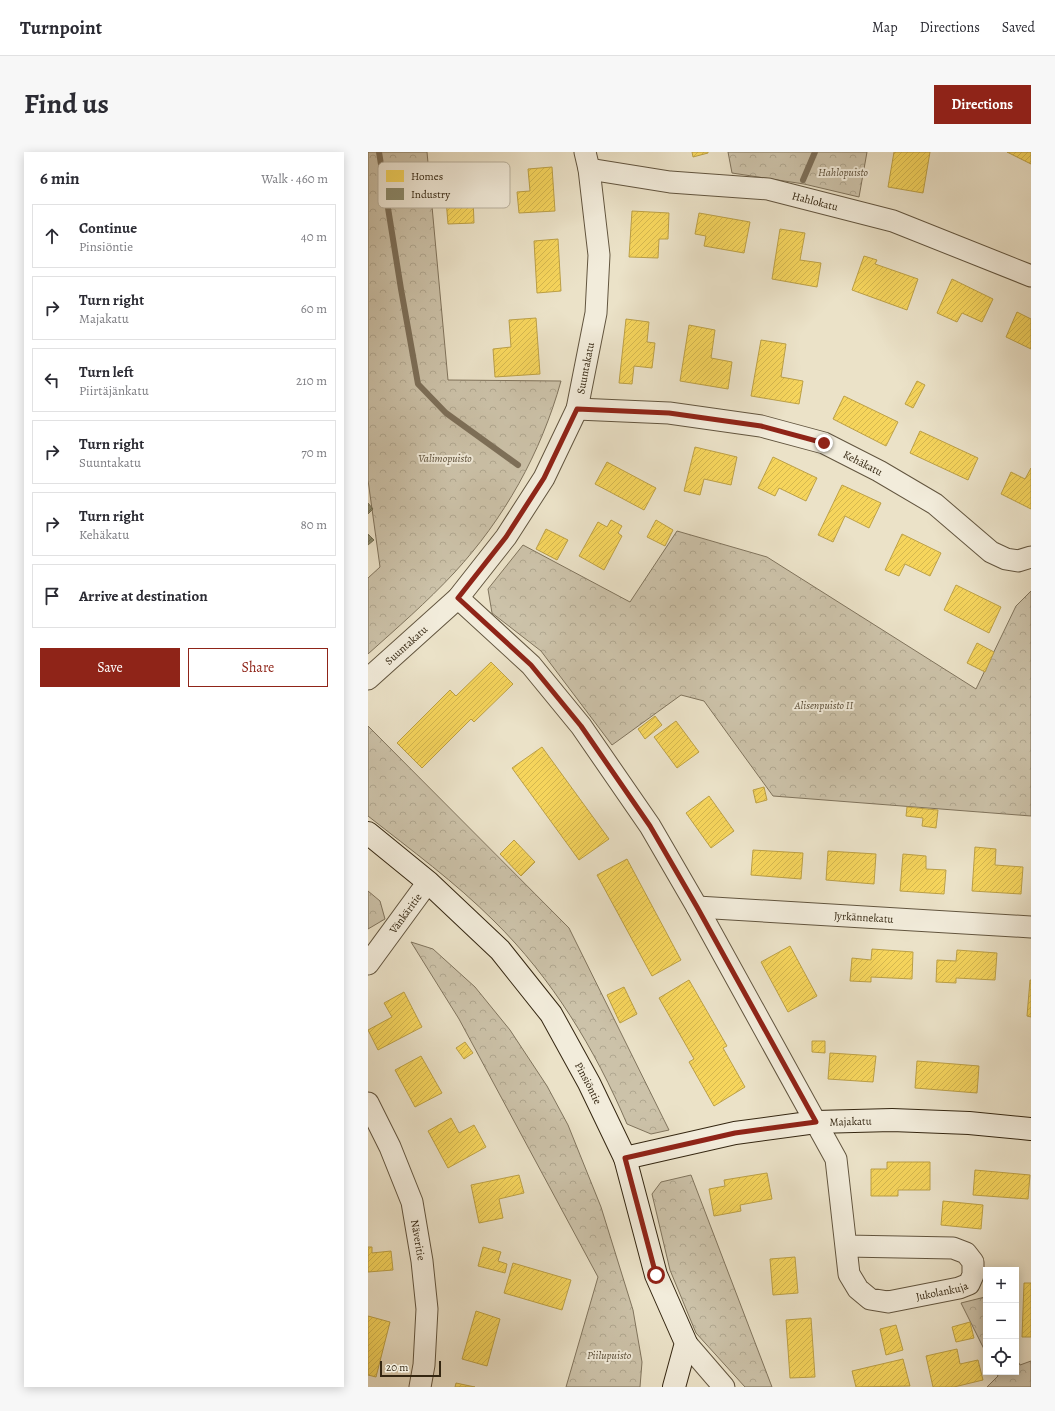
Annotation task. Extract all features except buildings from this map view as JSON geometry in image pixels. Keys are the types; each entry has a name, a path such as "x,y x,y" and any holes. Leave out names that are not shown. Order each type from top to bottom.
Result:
{"street":[{"name":"Hahlokatu","path":"587,161 670,182 768,189 893,221 1031,276"},
{"name":"Suuntakatu","path":"368,679 458,598 506,537 544,478 577,409 596,305 599,255 587,161"},
{"name":"Kehäkatu","path":"577,409 669,413 761,426 824,443 879,471 935,504 991,552 1006,559 1018,561 1031,557"},
{"name":"Jukolankuja","path":"458,598 531,665 581,726 650,826 697,907 836,1158 849,1274 858,1289 870,1298 888,1302 959,1288 969,1284 973,1275 973,1262 966,1253 953,1248 846,1246"},
{"name":"Pinsiöntie","path":"368,833 428,882 500,950 551,1014 589,1083 625,1158 656,1275 686,1343 724,1387"},
{"name":"Vänkäritie","path":"368,964 428,882"},
{"name":"Jyrkännekatu","path":"697,907 1031,927"},
{"name":"Näveritie","path":"368,1103 390,1147 412,1202 422,1261 427,1308 424,1365 420,1387"},
{"name":"Majakatu","path":"625,1158 735,1133 816,1122 892,1120 969,1123 1031,1128"},
{"path":"674,1387 686,1343"}],"green space":[{"name":"Valimopuisto","path":"368,152 427,152 428,162 378,162 378,208 432,208 448,380 561,381 553,408 532,459 505,508 472,552 444,584 368,654 368,578 380,567 368,480"},
{"name":"Hahlopuisto","path":"728,152 867,152 859,197 804,184 732,173"},
{"name":"Alisenpuisto II","path":"677,531 767,557 976,689 1016,606 1031,591 1031,816 773,796 704,701 681,695 612,745 541,651 492,613 488,589 523,545 630,602"},
{"path":"368,726 569,928 669,1130 651,1134 627,1124 601,1069 586,1042 570,1016 535,966 494,921 464,893 368,816"},
{"path":"368,891 380,901 385,919 368,929"},
{"name":"Piilupuisto","path":"411,942 433,949 475,987 510,1030 547,1086 568,1125 601,1207 633,1310 642,1362 640,1387 566,1387 598,1277 459,1019"},
{"path":"691,1175 772,1387 745,1387 696,1333 670,1270 652,1194 661,1182"},
{"path":"983,1298 983,1347 961,1303"},
{"path":"1031,1361 1031,1387 987,1387 998,1376 1019,1375 1019,1363 1020,1365"}],"waterway":[{"path":"379,152 381,162"},
{"path":"803,180 815,152"},
{"path":"388,208 418,384 446,413 518,465"}],"route":[{"path":"656,1275 625,1158 735,1133 816,1122 697,907 650,826 581,726 531,665 458,598 506,537 544,478 577,409 669,413 761,426 824,443"}]}
